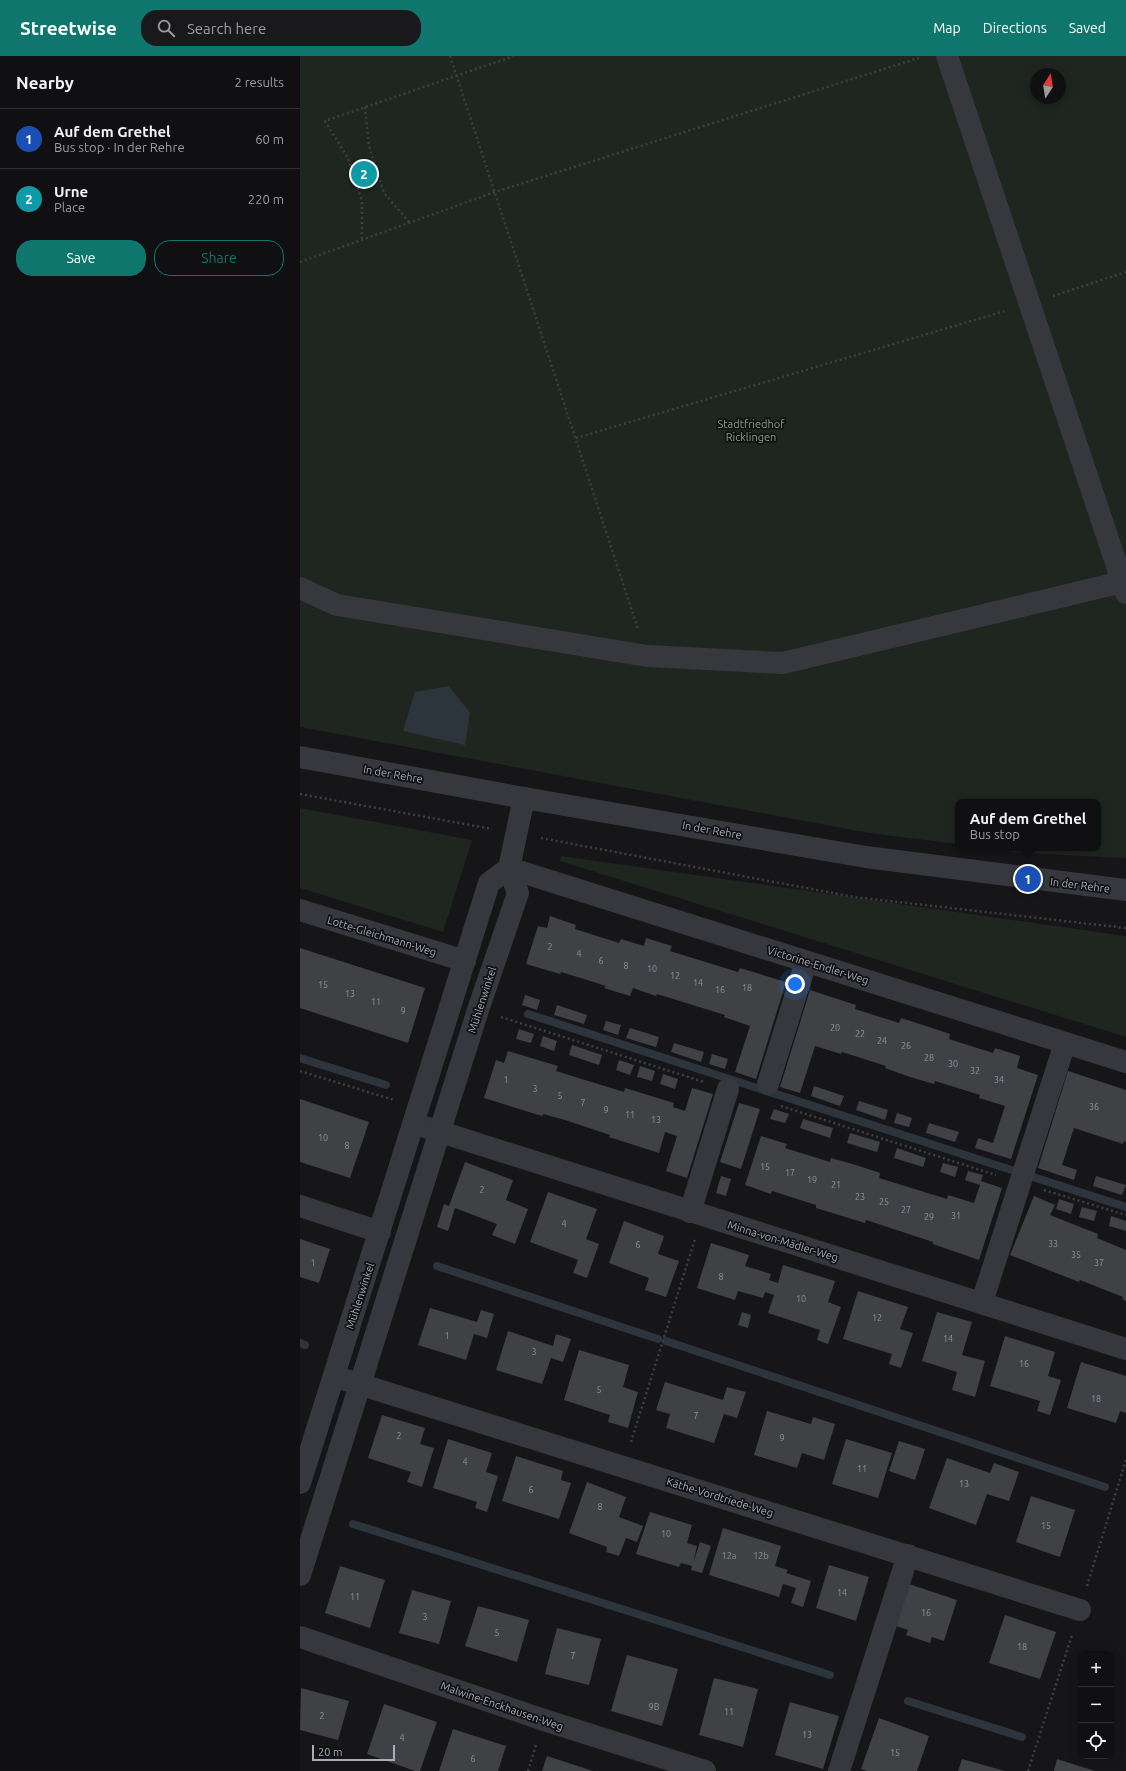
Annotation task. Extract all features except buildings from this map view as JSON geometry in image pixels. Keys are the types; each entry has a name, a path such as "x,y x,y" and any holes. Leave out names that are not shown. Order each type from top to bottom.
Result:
{"street":[{"path":"300,588 337,606 647,656 783,663 1124,587 947,56"},
{"name":"In der Rehre","path":"300,757 524,798 866,857 1126,890"},
{"path":"509,868 524,798"},
{"name":"Mühlenwinkel","path":"300,1483 417,1116 489,883 509,868 518,893 478,1010 300,1575"},
{"name":"Victorine-Endler-Weg","path":"509,868 1126,1062"},
{"name":"Lotte-Gleichmann-Weg","path":"300,910 465,961"},
{"path":"771,1094 806,962"},
{"path":"982,1302 1065,1043"},
{"path":"696,1214 728,1090"},
{"path":"417,1116 440,1132"},
{"name":"Minna-von-Mädler-Weg","path":"440,1132 696,1214 982,1302 1126,1349"},
{"path":"300,1206 380,1232"},
{"path":"334,1376 360,1384"},
{"name":"Käthe-Vordtriede-Weg","path":"360,1384 1080,1610"},
{"path":"839,1771 908,1555"},
{"name":"Malwine-Enckhausen-Weg","path":"300,1637 544,1720 705,1771"}],"path":[{"path":"450,56 647,656"},
{"path":"497,56 498,61"},
{"path":"362,239 362,201 348,158 325,121 514,56"},
{"path":"300,262 495,192 925,56"},
{"path":"365,107 369,146 384,194 409,222"},
{"path":"576,438 1030,303 1126,272"},
{"path":"300,794 516,833 643,859 854,897 1126,928"},
{"path":"478,1010 728,1090"},
{"path":"300,1071 417,1116"},
{"path":"771,1094 1021,1183 1126,1215"},
{"path":"623,1467 696,1214"}],"green space":[{"name":"Stadtfriedhof Ricklingen","path":"300,56 1126,56 1126,858 1009,851 1101,851 1101,799 955,799 955,844 869,833 300,727"},
{"path":"300,808 472,840 443,932 300,888"},
{"path":"561,856 1126,936 1126,1037 560,861"}],"shaded area":[{"path":"449,686 470,713 465,745 403,731 415,692"}],"waterway":[{"path":"528,1014 1126,1207"},
{"path":"300,1058 386,1085"},
{"path":"437,1266 658,1339"},
{"path":"666,1341 1105,1487"},
{"path":"300,1343 305,1345"},
{"path":"353,1524 830,1675"},
{"path":"908,1701 1022,1737"}],"place":[{"name":"Urne","path":"364,174"},
{"name":"Auf dem Grethel","path":"1028,879"}]}
